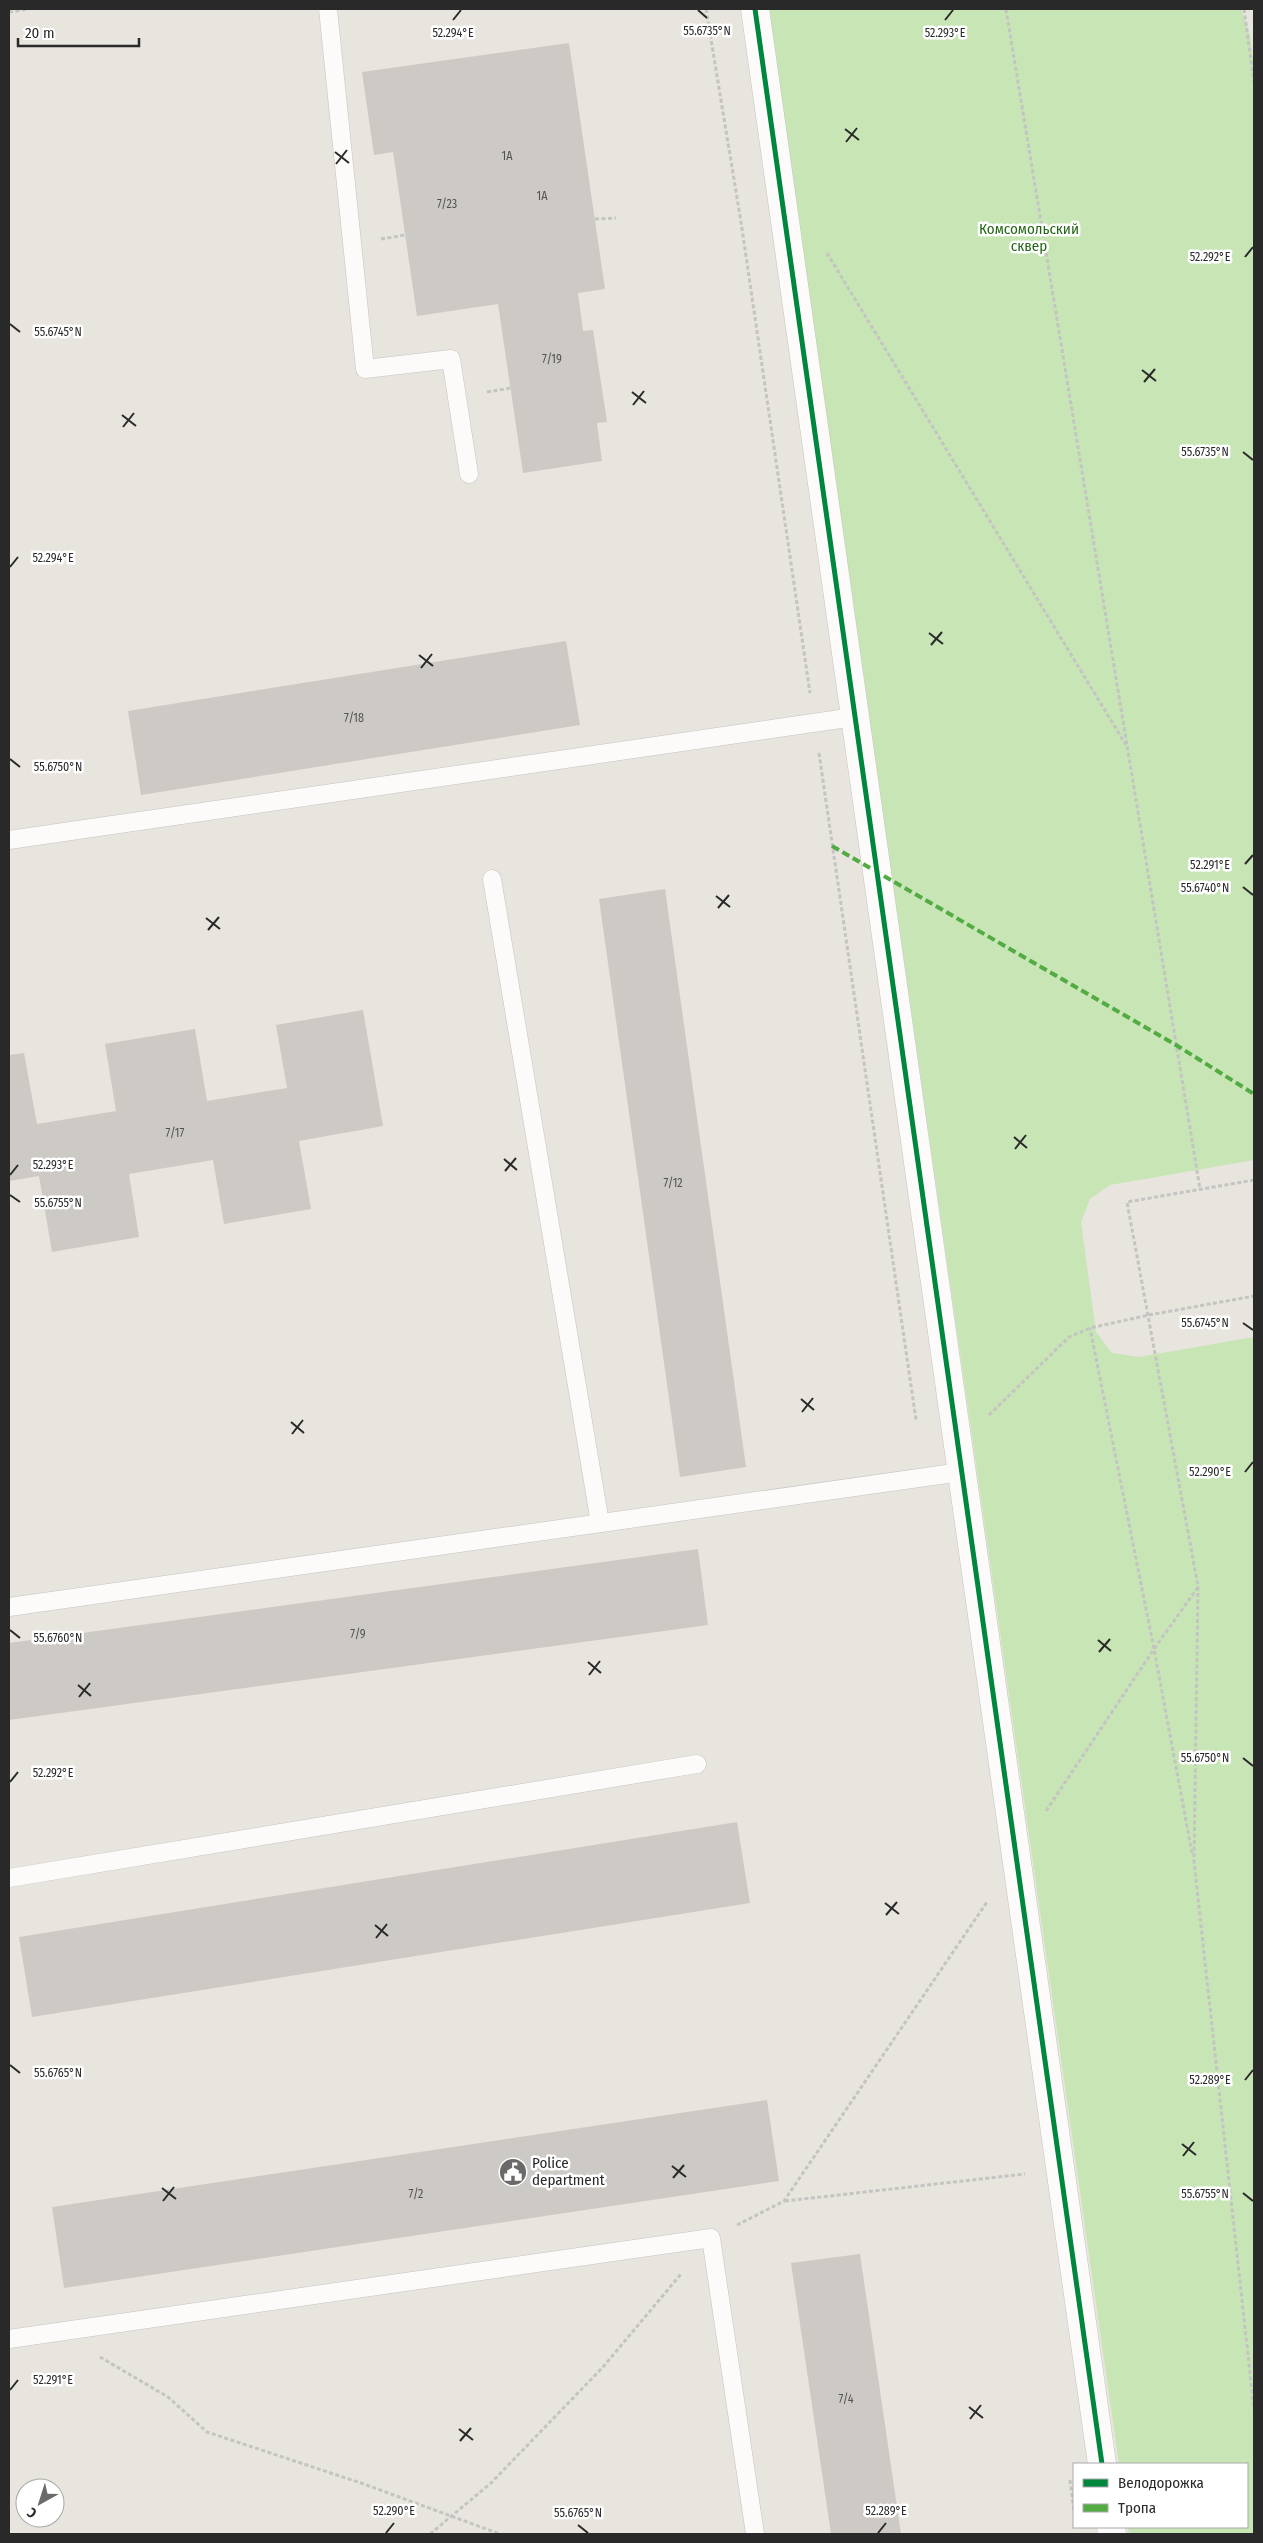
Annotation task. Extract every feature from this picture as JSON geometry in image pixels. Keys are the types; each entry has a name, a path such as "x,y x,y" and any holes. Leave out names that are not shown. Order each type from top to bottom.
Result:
{"street":[{"path":"755,9 1102,2463"}],"lane":[{"path":"328,9 365,370 451,359 469,474"},
{"path":"9,840 854,717"},
{"path":"492,878 600,1523"},
{"path":"9,1607 600,1523 959,1459"},
{"path":"9,1878 697,1764"},
{"path":"9,2339 711,2238 755,2534"}],"path":[{"path":"9,12 29,9"},
{"path":"706,9 743,232 916,1422"},
{"path":"1006,9 1200,1189"},
{"path":"1244,9 1254,83"},
{"path":"595,219 616,218"},
{"path":"823,247 1128,748"},
{"path":"1194,1861 1198,1586 1127,1202 1254,1180"},
{"path":"959,1459 1069,1337 1090,1328 1254,1296"},
{"path":"1090,1328 1194,1861 1254,2410"},
{"path":"1016,1856 1198,1586"},
{"path":"984,1894 987,1913"},
{"path":"784,2201 986,1904"},
{"path":"1024,2164 1026,2184"},
{"path":"430,2534 491,2483 603,2367 711,2238 784,2201 1025,2174"},
{"path":"58,2332 168,2397 207,2432 452,2515 500,2534"},
{"path":"1069,2472 1073,2503"}],"green space":[{"name":"Комсомольский сквер","path":"768,9 1241,9 1250,35 1254,66 1254,1160 1110,1185 1090,1199 1081,1222 1096,1332 1112,1353 1139,1357 1254,1337 1254,2534 1129,2534 1128,2528 1248,2528 1248,2463 1119,2463"}],"building":[{"path":"569,43 605,289 578,293 583,331 593,330 607,422 597,423 602,461 523,473 498,304 417,316 393,152 374,155 362,72"},
{"path":"566,641 580,725 141,795 128,711"},
{"path":"665,889 746,1467 680,1477 599,899"},
{"path":"363,1010 383,1126 299,1141 311,1209 224,1224 213,1160 129,1174 139,1237 52,1252 39,1176 9,1181 9,1055 24,1053 37,1124 116,1111 105,1044 195,1029 207,1101 287,1088 276,1025"},
{"path":"698,1549 708,1625 9,1720 9,1643"},
{"path":"737,1822 750,1903 32,2017 19,1937"},
{"path":"767,2100 779,2181 64,2288 52,2207"},
{"path":"860,2254 901,2534 831,2534 791,2263"}],"marked path":[{"path":"832,846 1176,1045 1254,1094"}],"cycle path":[{"path":"755,9 1102,2463"}],"place":[{"name":"Police department","path":"513,2172"}]}
